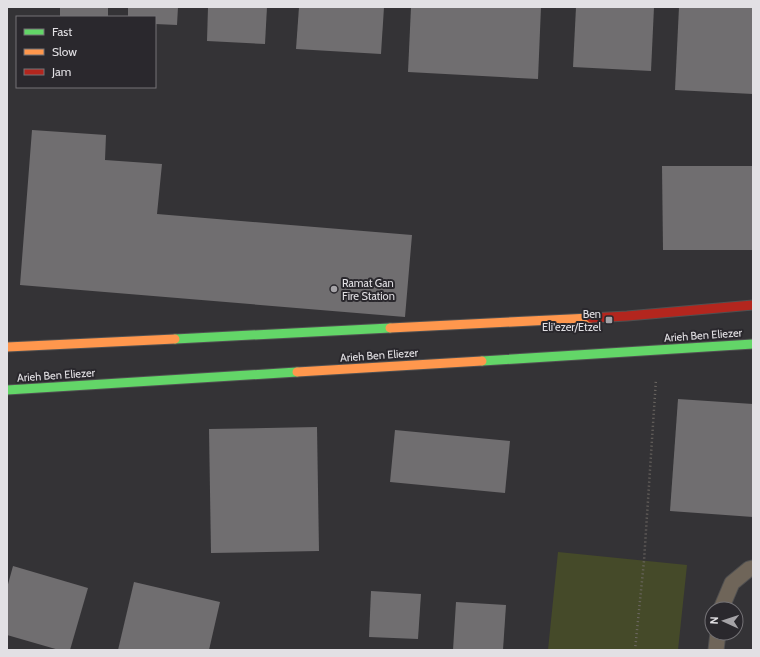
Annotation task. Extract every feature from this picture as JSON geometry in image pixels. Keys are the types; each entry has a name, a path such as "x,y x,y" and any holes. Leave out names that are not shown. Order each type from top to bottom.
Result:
{"street":[{"path":"7,347 627,316 753,305"},
{"name":"Arieh Ben Eliezer","path":"7,390 753,344"}],"lane":[{"path":"724,601 732,583 749,569 753,568"}],"path":[{"path":"635,650 644,561 658,350"}],"green space":[{"path":"558,552 687,565 678,650 548,650"}],"building":[{"path":"60,7 108,7 108,16 60,16"},
{"path":"128,7 178,7 177,25 156,24 156,16 128,16"},
{"path":"208,7 267,7 265,44 207,41"},
{"path":"299,7 384,7 381,54 296,49"},
{"path":"411,7 541,7 538,79 408,72"},
{"path":"576,7 654,7 651,71 573,67"},
{"path":"679,7 753,7 753,94 675,90"},
{"path":"32,130 106,135 105,160 162,164 157,214 412,235 405,317 20,285"},
{"path":"662,166 753,166 753,250 663,250"},
{"path":"678,399 753,404 753,517 670,511"},
{"path":"317,427 319,551 211,553 209,429"},
{"path":"395,430 510,441 505,493 390,482"},
{"path":"13,566 88,588 70,650 59,650 7,635 7,588"},
{"path":"134,582 220,602 209,650 118,650"},
{"path":"371,591 421,594 418,639 369,637"},
{"path":"456,602 506,605 503,650 453,650"}],"traffic: fast":[{"path":"175,339 390,328"},
{"path":"482,361 753,344"},
{"path":"7,390 297,372"}],"traffic: slow":[{"path":"390,328 591,318"},
{"path":"7,347 175,339"},
{"path":"297,372 482,361"}],"traffic: jam":[{"path":"591,318 753,305"}],"place":[{"name":"Ramat Gan Fire Station","path":"334,289"},
{"name":"Ben Eli'ezer/Etzel","path":"609,320"}]}
